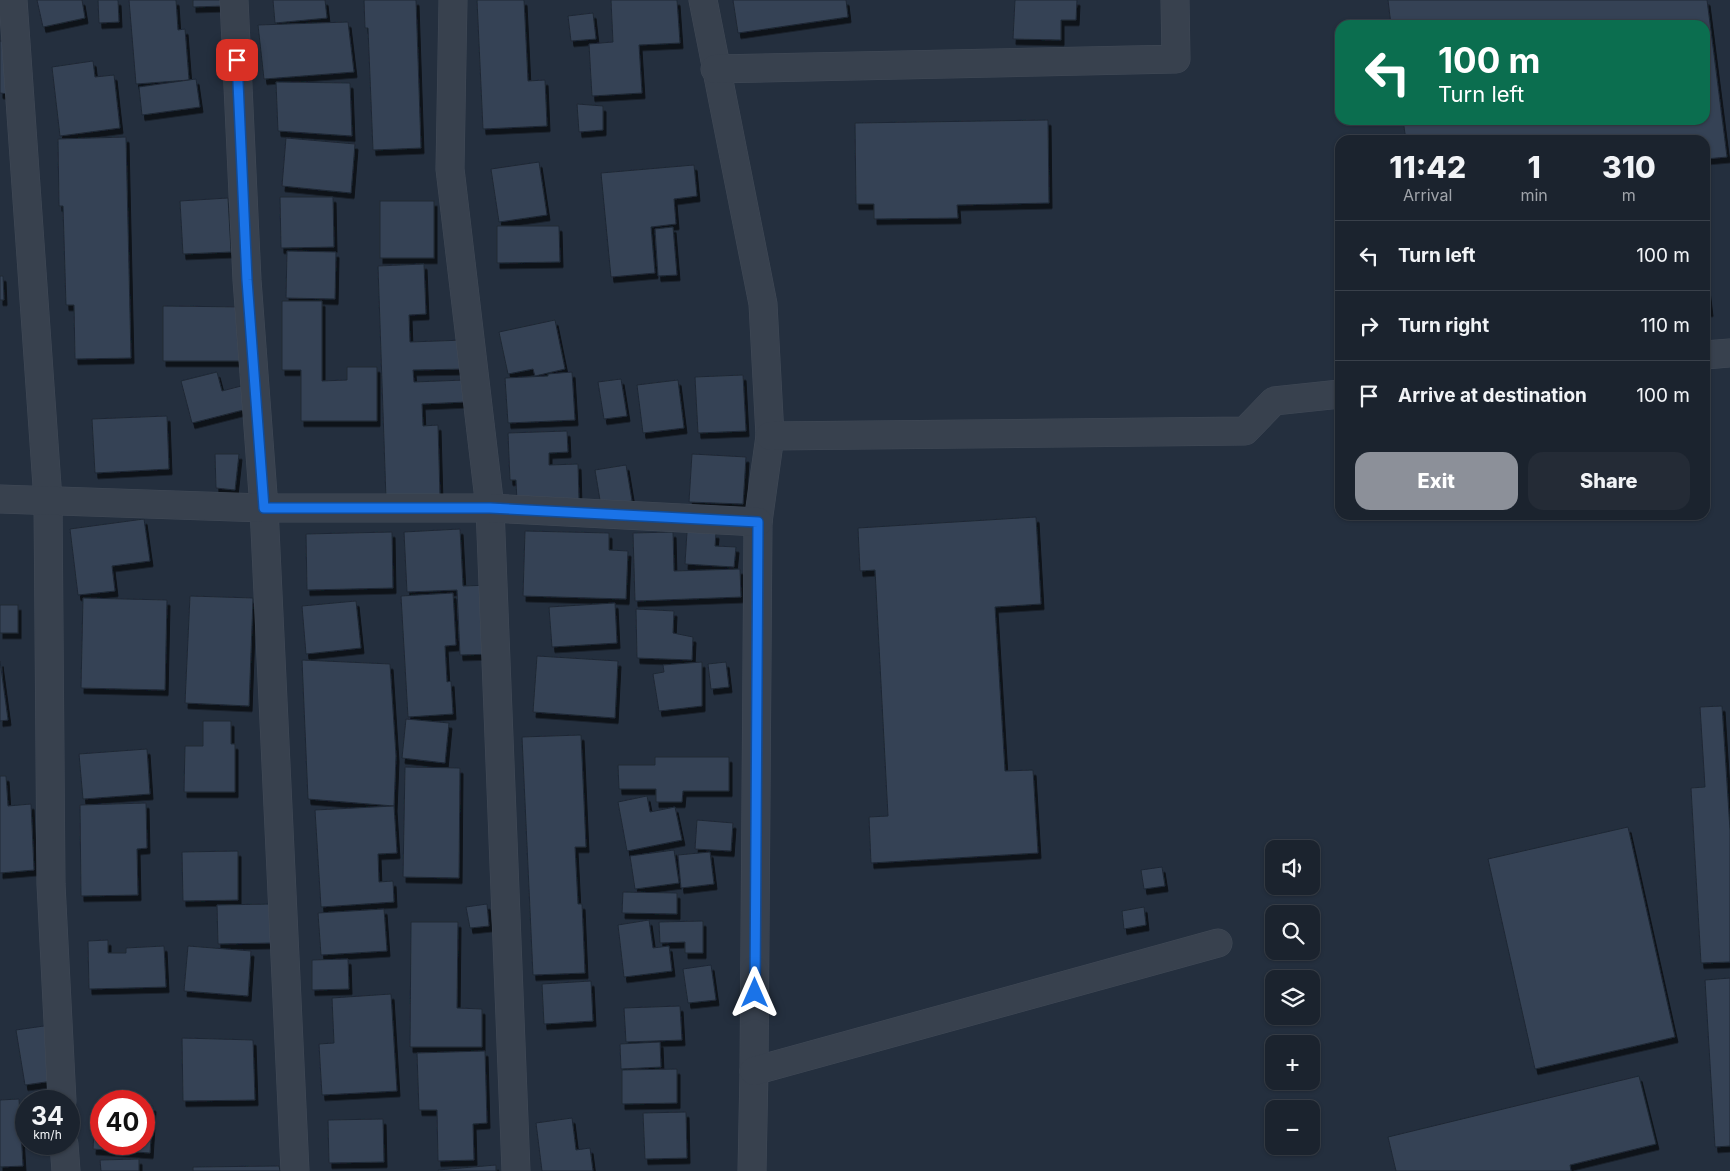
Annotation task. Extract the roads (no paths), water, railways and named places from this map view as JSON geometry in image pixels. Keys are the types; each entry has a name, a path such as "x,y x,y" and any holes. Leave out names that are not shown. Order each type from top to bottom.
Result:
{"street":[{"path":"13,0 48,500 51,884 61,1090"},
{"path":"234,0 247,280 264,508 294,1171"},
{"path":"453,0 450,169 490,508 516,1171"},
{"path":"703,0 715,69 763,304 770,436 758,522 752,1171"},
{"path":"715,69 1176,59 1175,0"},
{"path":"1710,355 1730,353"},
{"path":"770,436 1245,431 1274,401 1335,395"},
{"path":"0,499 264,508 490,508 758,522"},
{"path":"754,1071 1218,943"},
{"path":"65,1155 66,1171"}]}
